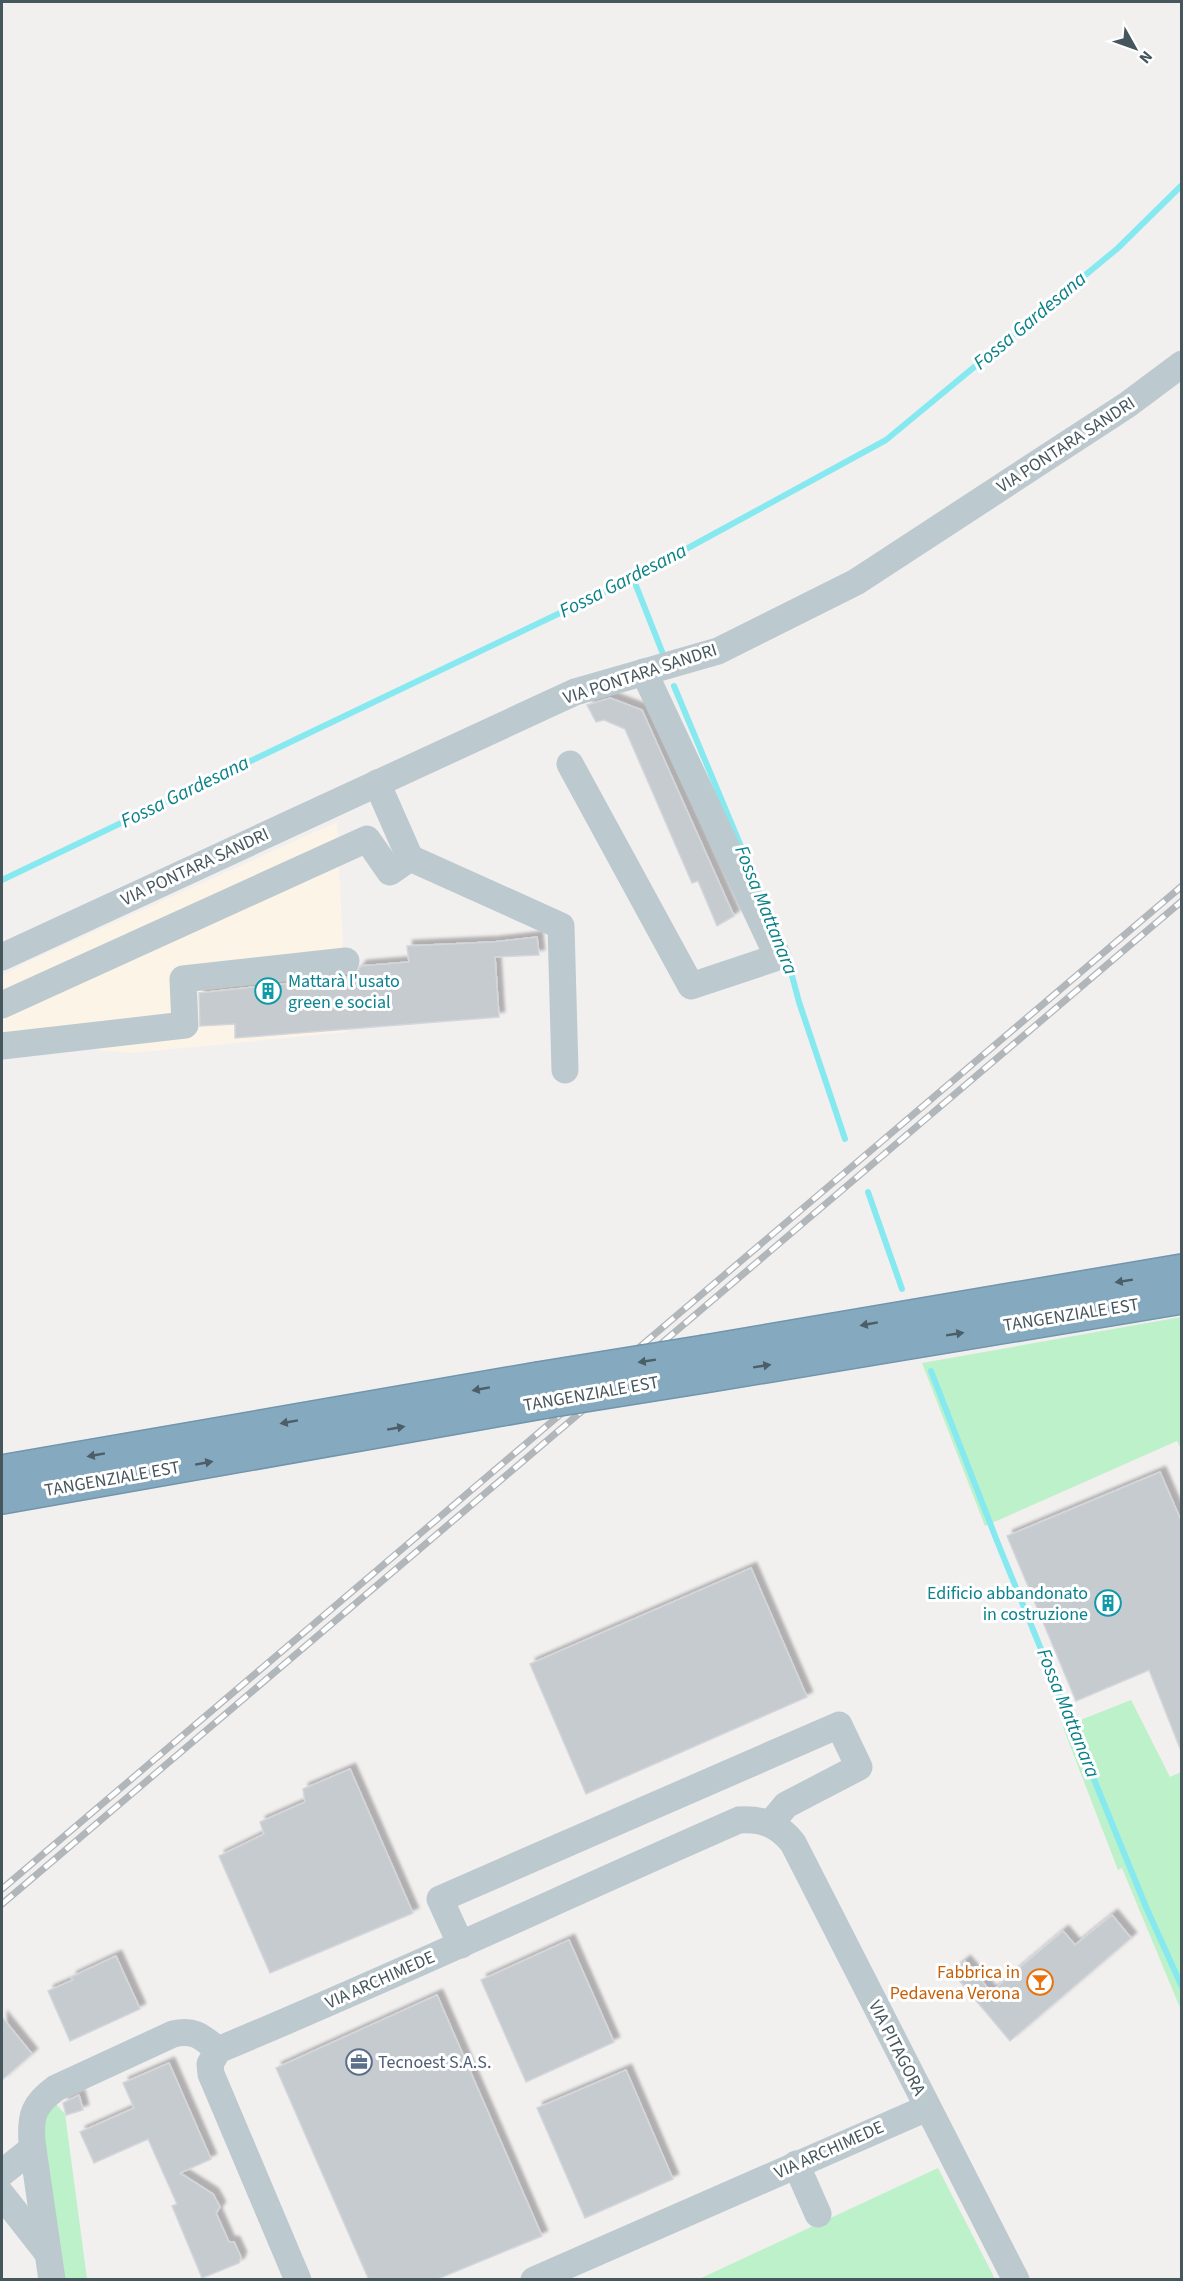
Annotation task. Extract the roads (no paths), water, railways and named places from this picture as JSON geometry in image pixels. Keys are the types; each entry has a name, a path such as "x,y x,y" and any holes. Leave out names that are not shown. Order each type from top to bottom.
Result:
{"highway":[{"name":"TANGENZIALE EST","path":"705,1364 1182,1271"},
{"name":"TANGENZIALE EST","path":"2,1472 705,1364 1182,1297"},
{"name":"TANGENZIALE EST","path":"2,1497 543,1390"}],"street":[{"name":"VIA PONTARA SANDRI","path":"4,952 575,692 718,651 856,582 1127,405 1182,364"},
{"path":"570,764 691,986 778,957 644,672"},
{"path":"377,783 410,858 561,926 565,1070"},
{"path":"2,1005 368,839 390,872 410,858"},
{"path":"2,1046 185,1025 183,979 346,961"},
{"path":"461,1945 440,1899 839,1725 859,1767 786,1805 771,1823"},
{"name":"VIA ARCHIMEDE","path":"219,2049 461,1945 580,1889 739,1820 750,1819 771,1823"},
{"name":"VIA PITAGORA","path":"771,1823 794,1843 1016,2280"},
{"path":"50,2267 30,2119 46,2095 56,2088 173,2034 186,2031 198,2035 219,2049 210,2064 211,2074 298,2280"},
{"name":"VIA ARCHIMEDE","path":"534,2280 927,2108"},
{"path":"2,2173 33,2148"},
{"path":"796,2164 818,2214"},
{"path":"2,2195 50,2267"}],"waterway":[{"name":"Fossa Gardesana","path":"2,880 633,578 886,440 1118,248 1182,185"},
{"name":"Fossa Mattanara","path":"633,578 663,654"},
{"name":"Fossa Mattanara","path":"674,686 745,856"},
{"name":"Fossa Mattanara","path":"787,957 799,1002 845,1139"},
{"name":"Fossa Mattanara","path":"868,1192 902,1289"},
{"name":"Fossa Mattanara","path":"931,1371 997,1541 1146,1907 1182,1987"}],"railway":[{"path":"2,1889 1182,886"},
{"path":"2,1904 1182,901"}],"place":[{"name":"Mattarà l'usato green e social","path":"268,991"},
{"name":"Edificio abbandonato in costruzione","path":"1108,1603"},
{"name":"Fabbrica in Pedavena Verona","path":"1040,1982"},
{"name":"Tecnoest S.A.S.","path":"359,2062"}]}
